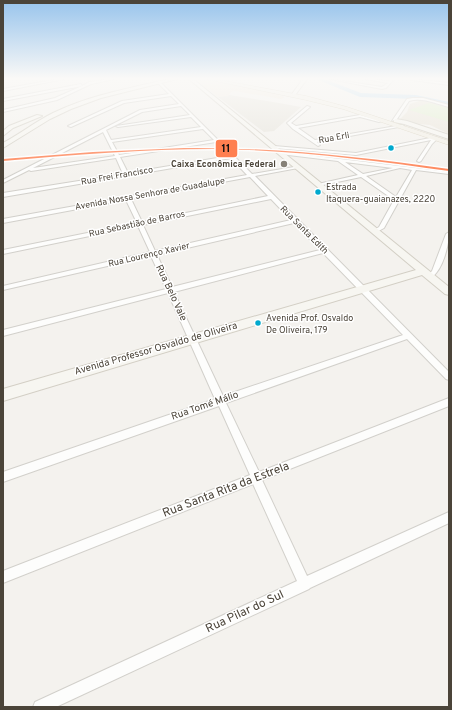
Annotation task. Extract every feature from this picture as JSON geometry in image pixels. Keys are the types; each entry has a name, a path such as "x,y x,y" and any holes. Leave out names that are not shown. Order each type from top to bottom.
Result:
{"main road":[{"path":"3,134 11,127 49,112"},
{"path":"3,146 33,126 59,112"},
{"path":"232,112 449,292"},
{"path":"359,112 401,124"},
{"path":"366,112 443,138"},
{"path":"21,123 16,128 23,129 33,126"},
{"path":"3,134 16,133 19,134 18,136"},
{"name":"Avenida Professor Osvaldo de Oliveira","path":"3,395 362,289 427,274"}],"street":[{"path":"70,126 100,112"},
{"path":"3,182 139,112"},
{"name":"Rua Santa Edith","path":"188,112 449,378"},
{"path":"301,112 290,121 290,123 294,128 326,151"},
{"path":"294,128 360,116 401,124 404,112"},
{"path":"111,126 192,116"},
{"name":"Rua Erli","path":"313,142 401,124"},
{"path":"109,141 204,128"},
{"path":"104,130 126,174"},
{"path":"274,147 359,154 443,138"},
{"path":"419,162 430,144 443,138"},
{"path":"24,171 217,141"},
{"path":"302,149 319,146"},
{"path":"300,155 300,151 302,149"},
{"path":"282,153 449,172"},
{"path":"288,159 300,155"},
{"name":"Rua Frei Francisco","path":"3,195 232,157"},
{"path":"337,159 397,200"},
{"name":"Avenida Nossa Senhora de Guadalupe","path":"3,221 298,167"},
{"path":"320,185 405,167"},
{"path":"375,231 381,228 415,168"},
{"name":"Rua Sebastião de Barros","path":"3,252 271,197"},
{"name":"Rua Belo Vale","path":"128,198 304,585"},
{"name":"Rua Lourenço Xavier","path":"3,288 295,221"},
{"path":"427,274 435,272 449,234"},
{"path":"3,333 324,251"},
{"name":"Rua Tomé Málio","path":"3,476 408,336"},
{"name":"Rua Santa Rita da Estrela","path":"3,577 449,402"},
{"name":"Rua Pilar do Sul","path":"40,707 449,517"}],"shaded area":[{"path":"238,112 295,112 274,131 264,132"},
{"path":"407,112 449,112 449,134 430,125 410,123 399,120"}],"green space":[{"path":"416,112 449,112 449,122"}],"transit line":[{"name":"11","path":"3,160 154,149 215,148 296,152 449,170"}],"place":[{"name":"Caixa Econômica Federal","path":"284,164"},
{"name":"Estrada Itaquera-guaianazes, 2220","path":"318,192"},
{"name":"Avenida Prof. Osvaldo De Oliveira, 179","path":"258,323"}]}
